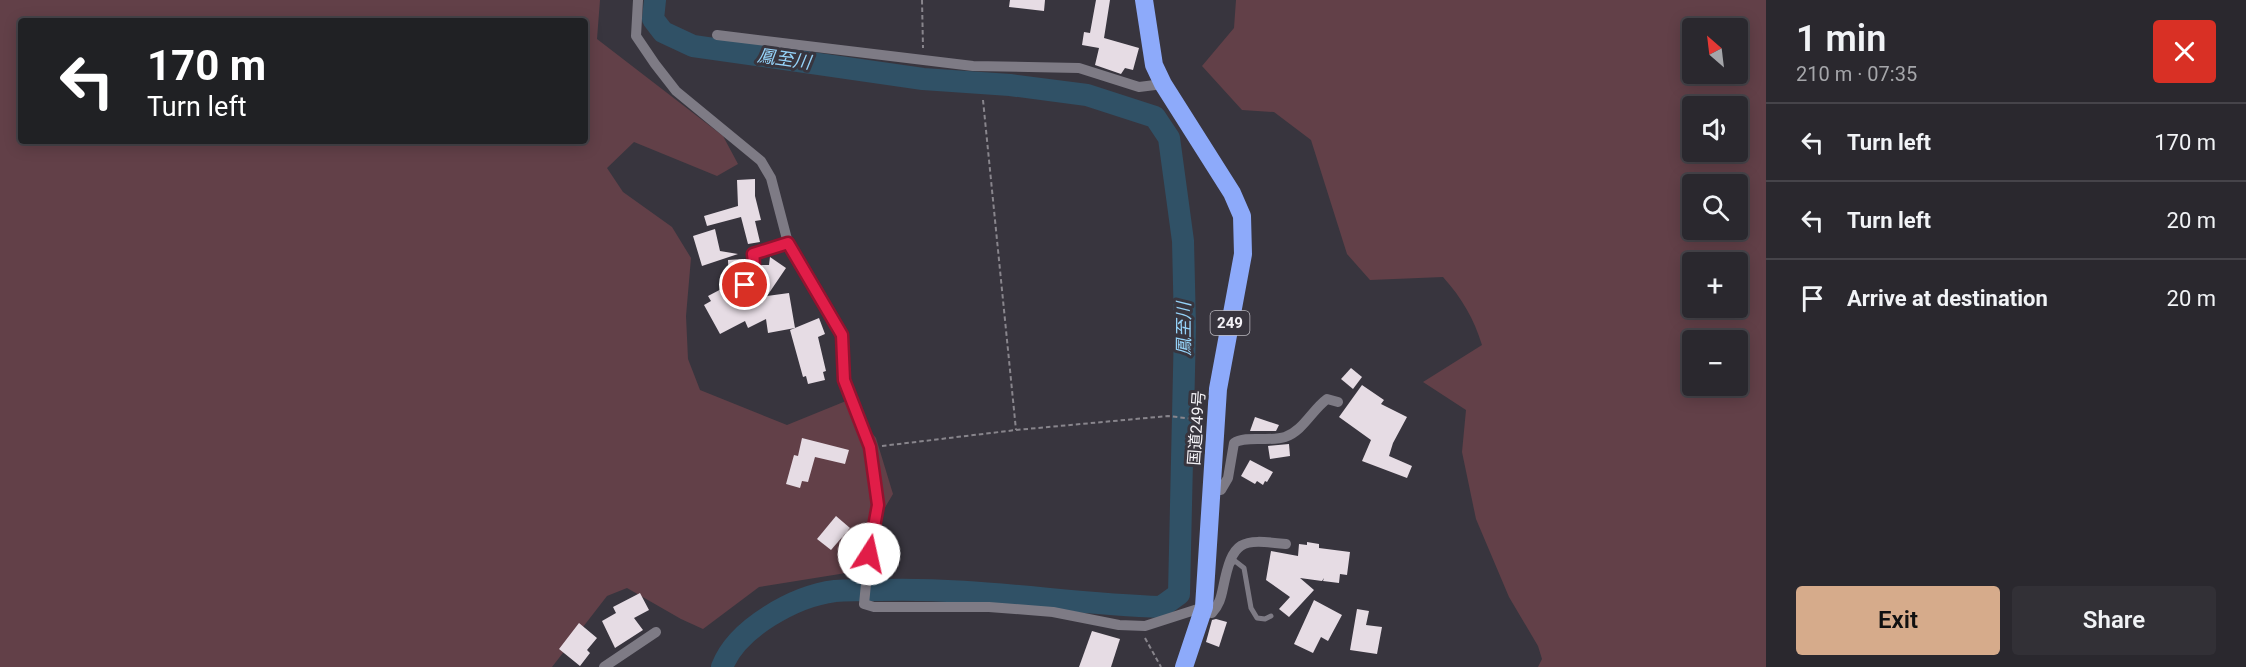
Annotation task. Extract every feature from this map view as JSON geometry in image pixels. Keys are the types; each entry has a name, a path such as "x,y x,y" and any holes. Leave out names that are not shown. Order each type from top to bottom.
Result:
{"highway":[{"name":"国道249号","path":"1144,0 1154,65 1162,84 1232,193 1242,216 1243,254 1218,389 1203,609 1184,667"}],"street":[{"path":"638,0 636,36 676,92 761,161 771,178 788,243 842,335 844,380 870,447 878,505 869,554 864,604 874,607 988,607 1053,612 1119,625 1145,626 1203,609 1212,613 1219,606 1227,568 1238,547 1245,542 1255,541 1286,544"},
{"path":"717,35 973,66 1079,68 1139,87 1162,84"},
{"path":"745,285 754,272 753,254 788,243"},
{"path":"1211,489 1221,490 1228,478 1234,443 1240,439 1270,440 1286,437 1300,429 1315,408 1327,399 1338,402"},
{"path":"604,667 656,632"}],"lane":[{"path":"1227,568 1235,561 1244,568 1251,608 1257,618 1265,619 1271,616"}],"path":[{"path":"922,0 923,60"},
{"path":"983,100 1016,430"},
{"path":"870,447 1167,416 1215,422"},
{"path":"1137,626 1161,667"}],"shaded area":[{"path":"0,0 600,0 597,39 723,136 738,164 717,176 634,142 607,168 623,192 672,227 691,258 686,316 688,359 700,390 787,425 846,401 876,438 893,494 846,573 759,587 703,629 627,588 607,596 552,667 0,667"},
{"path":"1236,0 1766,0 1766,667 1538,667 1542,659 1538,646 1509,597 1476,519 1462,452 1466,410 1423,382 1482,345 1462,301 1443,277 1370,280 1347,254 1311,140 1274,112 1242,110 1202,66 1234,28"}],"building":[{"path":"1010,0 1045,0 1044,11 1009,7"},
{"path":"1096,0 1110,0 1104,38 1139,48 1133,70 1125,68 1121,74 1095,65 1099,48 1082,45 1084,32 1090,33"},
{"path":"755,179 755,196 761,220 755,221 760,242 748,244 741,217 707,226 704,216 738,206 737,180"},
{"path":"715,229 720,251 738,254 702,266 693,236"},
{"path":"770,257 786,268 767,296 789,293 795,328 768,333 766,319 748,328 745,321 720,334 704,305 711,301 708,296 729,285 728,260 743,259 746,263 745,272 738,284 740,290 748,292 759,277 761,265 769,265"},
{"path":"819,318 825,334 818,337 826,371 823,372 825,380 808,384 806,376 803,377 790,330"},
{"path":"1351,368 1362,377 1353,389 1341,379"},
{"path":"1362,385 1384,400 1381,404 1407,417 1393,443 1389,456 1412,466 1407,478 1362,461 1371,440 1339,417"},
{"path":"1255,417 1279,425 1276,431 1250,431"},
{"path":"802,438 849,450 845,464 815,457 808,482 802,481 800,488 786,484 794,455 798,456"},
{"path":"1289,444 1290,456 1270,459 1268,446"},
{"path":"1250,460 1273,472 1263,485 1257,481 1255,484 1241,476"},
{"path":"836,516 850,528 831,550 817,539"},
{"path":"1307,542 1319,544 1319,548 1350,552 1347,575 1340,574 1339,583 1323,581 1324,578 1322,581 1300,578 1314,590 1289,617 1279,609 1290,597 1266,580 1271,551 1298,556 1299,544 1307,545"},
{"path":"640,593 649,610 634,618 643,630 615,648 602,621 616,613 613,607"},
{"path":"1314,600 1342,615 1328,641 1321,637 1313,653 1294,644"},
{"path":"1357,609 1369,611 1366,625 1382,627 1377,654 1350,650"},
{"path":"1212,620 1227,622 1219,647 1206,642"},
{"path":"579,623 597,638 587,650 590,653 580,666 559,649"},
{"path":"1092,631 1120,639 1111,667 1079,667"}],"waterway":[{"name":"鳳至川","path":"655,0 653,19 663,32 693,46 923,79 1010,85 1087,95 1155,117 1169,138 1183,241 1185,327 1179,594 1161,607 951,591 835,591 803,600 769,616 740,639 722,667"}],"route":[{"path":"745,285 754,272 753,254 788,243 842,335 844,380 870,447 878,505 869,554"}]}
